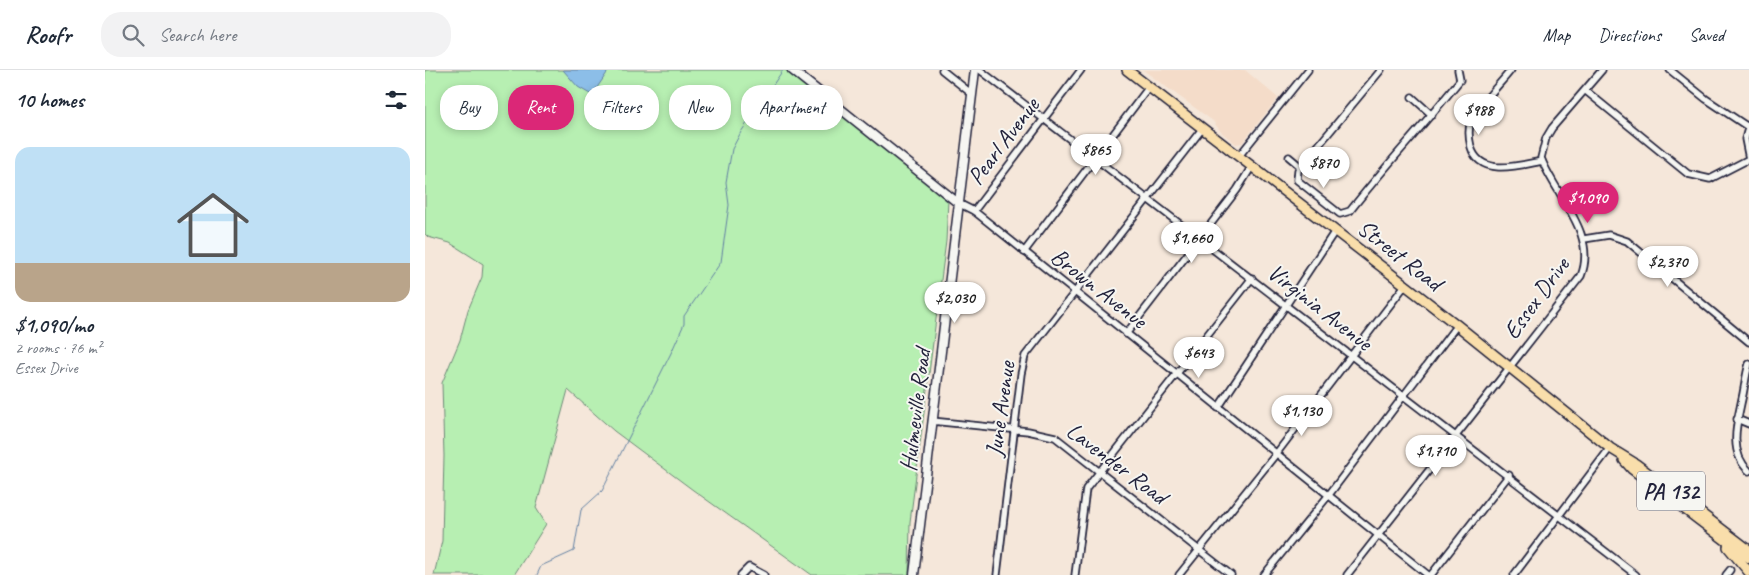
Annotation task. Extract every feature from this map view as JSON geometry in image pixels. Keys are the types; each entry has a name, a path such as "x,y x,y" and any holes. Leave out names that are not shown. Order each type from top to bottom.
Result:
{"main road":[{"name":"Brown Avenue","path":"792,70 958,204"},
{"name":"Hulmeville Road","path":"914,575 975,70"},
{"name":"Street Road","path":"1127,70 1457,324 1610,448 1623,458 1636,464 1749,550"},
{"name":"Street Road","path":"1623,458 1632,469 1749,558"},
{"path":"1707,526 1749,572"},
{"path":"1718,526 1749,542"}],"street":[{"path":"942,70 972,94"},
{"name":"Virginia Avenue","path":"980,70 1509,475 1636,575"},
{"name":"Pearl Avenue","path":"974,211 1081,70"},
{"path":"1239,156 1308,70"},
{"path":"1381,70 1301,167 1296,176 1297,180 1340,214 1350,211 1401,147 1432,115 1460,80 1458,70"},
{"path":"1511,70 1471,120 1469,139 1473,152 1478,159 1493,167 1506,168 1542,161 1542,148 1545,138 1602,70"},
{"path":"1586,91 1678,166 1698,178 1710,179 1749,159 1745,139 1749,126 1706,99 1669,70"},
{"path":"1024,252 1149,87"},
{"path":"1412,97 1432,115"},
{"name":"June Avenue","path":"997,575 1014,430 1025,356 1202,129"},
{"path":"1289,157 1301,167"},
{"name":"Essex Drive","path":"1347,575 1581,276 1586,265 1583,239 1542,161"},
{"path":"1126,334 1237,190 1252,166"},
{"name":"Brown Avenue","path":"958,204 974,211 1429,575"},
{"path":"1218,408 1335,230"},
{"path":"1583,239 1609,236 1627,241 1749,342"},
{"path":"1075,575 1085,493 1100,471 1252,278"},
{"path":"1179,575 1353,355 1405,284"},
{"path":"1264,575 1328,496 1457,324"},
{"path":"1749,364 1737,419 1735,446 1744,466 1749,471"},
{"path":"1737,419 1749,424"},
{"name":"Lavender Road","path":"932,421 1014,430 1055,437 1231,575"},
{"path":"1514,575 1610,448"},
{"path":"1429,575 1509,475"},
{"path":"741,575 749,567 764,575"}],"shaded area":[{"path":"1143,70 1245,70 1278,98 1242,143 1236,144 1221,132 1213,121"}],"green space":[{"path":"425,70 785,70 804,85 741,85 741,130 843,130 843,116 948,200 946,241 910,522 909,575 812,575 614,431 568,390 536,508 546,524 514,575 434,575 442,541 444,456 442,383 460,340 468,310 482,277 483,264 450,243 428,237 425,234"}],"water":[{"path":"563,70 609,70 599,85 584,85 584,90 578,87"}],"waterway":[{"path":"537,575 541,566 574,551 581,510 602,491 671,353 684,324 684,316 721,262 729,205 726,182 732,149 741,132 783,70"}]}
